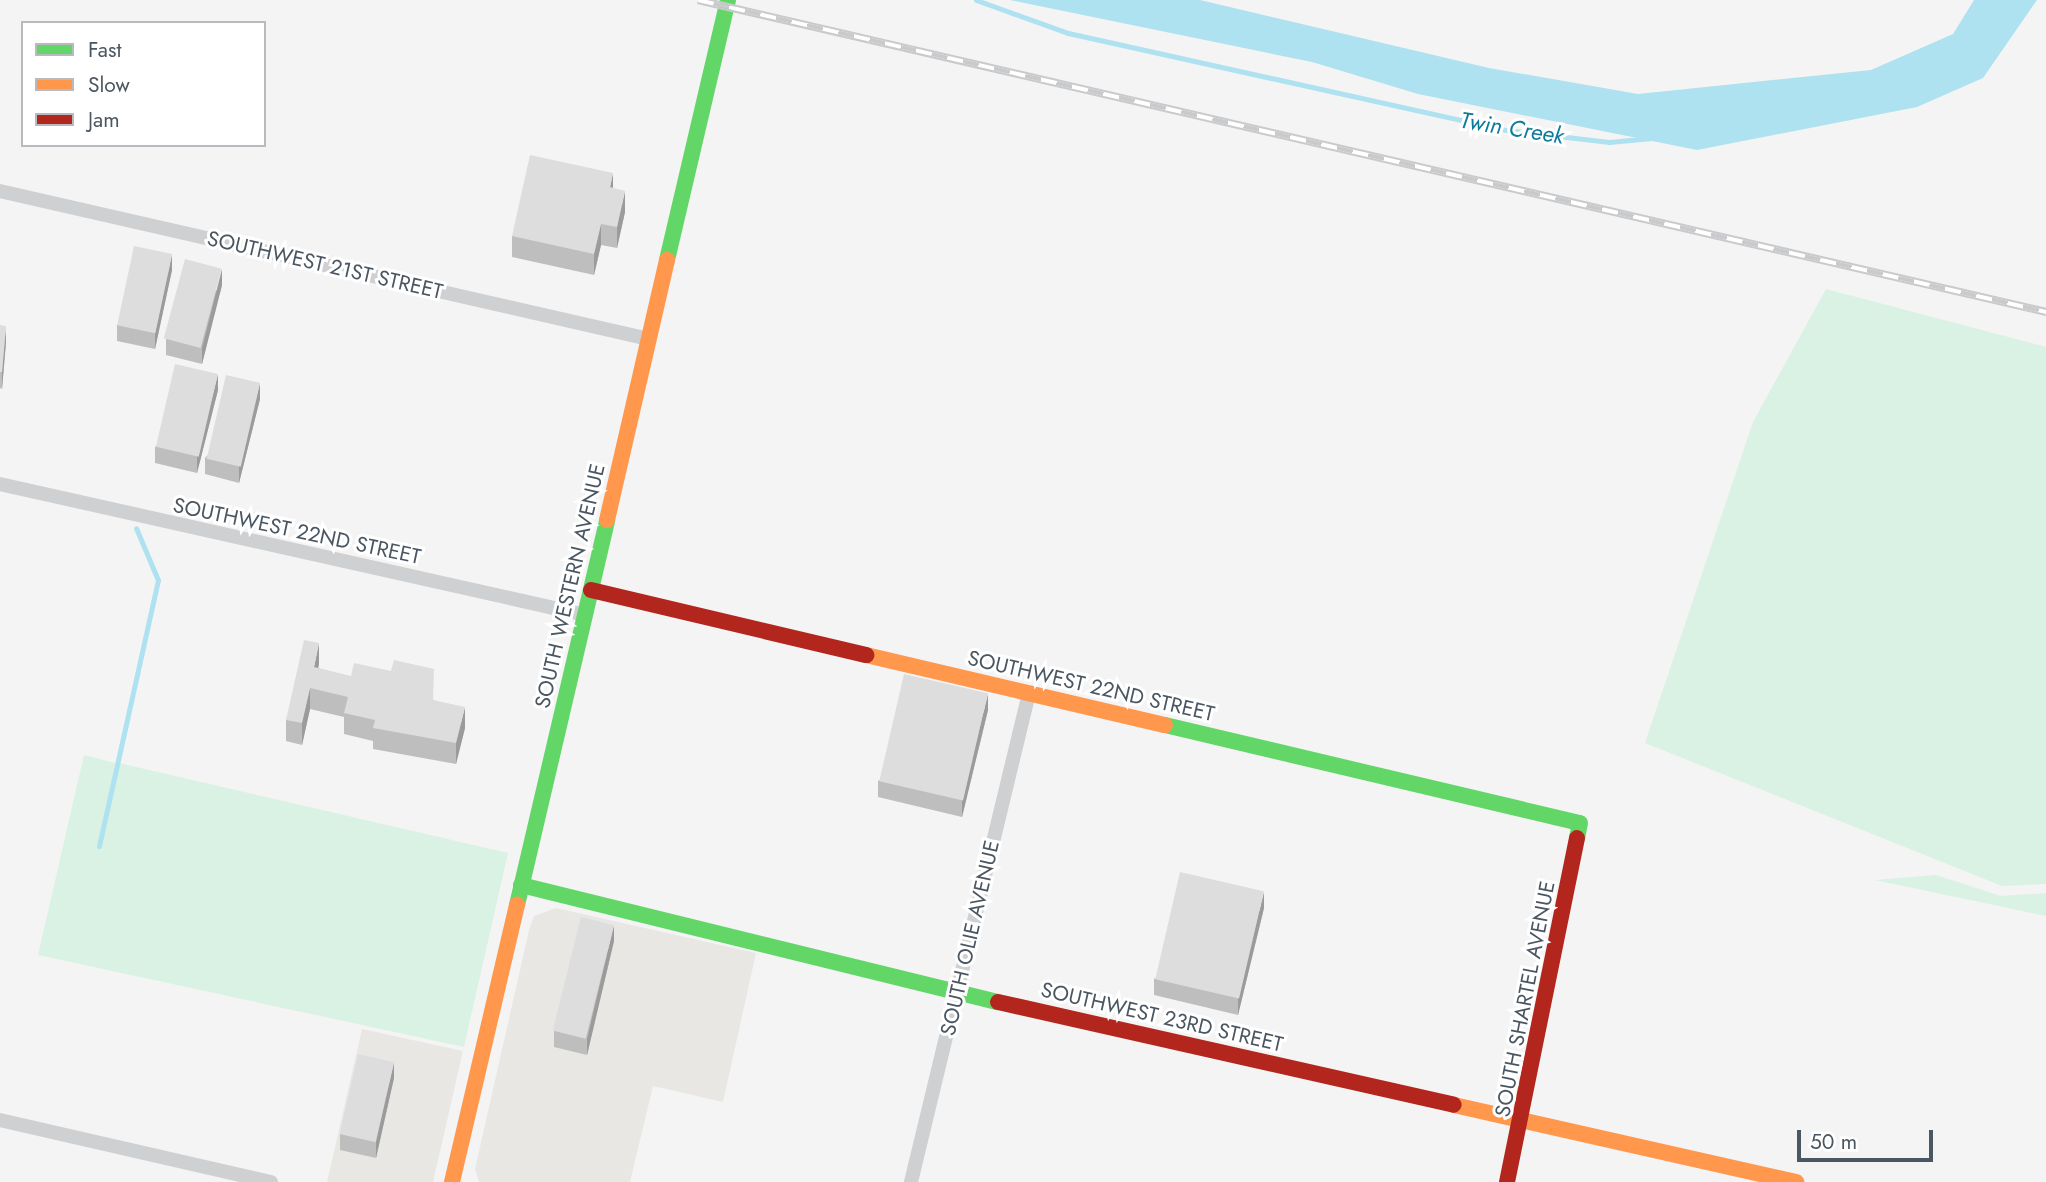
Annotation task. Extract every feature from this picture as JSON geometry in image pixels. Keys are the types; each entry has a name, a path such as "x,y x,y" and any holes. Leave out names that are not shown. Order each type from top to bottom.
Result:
{"street":[{"name":"SOUTH WESTERN AVENUE","path":"452,1182 728,0"},
{"name":"SOUTHWEST 21ST STREET","path":"0,191 649,339"},
{"name":"SOUTHWEST 22ND STREET","path":"0,484 585,615"},
{"name":"SOUTHWEST 22ND STREET","path":"591,590 1580,823"},
{"name":"SOUTH OLIE AVENUE","path":"911,1182 1029,693"},
{"name":"SOUTH SHARTEL AVENUE","path":"1507,1182 1523,1119 1580,823"},
{"name":"SOUTHWEST 23RD STREET","path":"521,885 958,993 1796,1182"},
{"path":"0,1120 271,1182"}],"shaded area":[{"path":"556,908 756,953 723,1102 653,1086 630,1182 479,1182 475,1169 529,930 534,916"},
{"path":"362,1029 463,1051 433,1182 327,1182"}],"green space":[{"path":"1826,289 2046,347 2046,884 2002,886 1645,743 1753,422"},
{"path":"84,755 115,763 100,847 119,763 508,853 464,1047 38,955"},
{"path":"1936,875 2001,896 2046,893 2046,916 1875,880"}],"water":[{"path":"1010,0 1200,0 1489,68 1638,94 1871,70 1953,34 1974,0 2037,0 1983,78 1917,107 1697,150 1418,94 1312,62"}],"building":[{"path":"530,155 613,173 610,187 625,191 617,227 601,224 594,254 512,236"},
{"path":"134,246 172,254 155,333 117,325"},
{"path":"185,259 222,269 200,348 164,338"},
{"path":"0,325 6,326 2,372 0,372"},
{"path":"175,364 218,374 199,457 156,447"},
{"path":"226,375 260,383 241,467 207,459"},
{"path":"304,640 319,643 314,667 351,676 354,663 391,671 394,660 434,669 433,700 465,707 456,743 373,728 375,720 344,713 348,697 310,688 302,723 286,720"},
{"path":"904,674 988,693 963,801 879,781"},
{"path":"1180,872 1264,891 1239,999 1155,979"},
{"path":"581,917 614,925 586,1039 553,1031"},
{"path":"358,1054 394,1062 376,1142 340,1134"}],"waterway":[{"name":"Twin Creek","path":"976,0 1068,33 1506,130 1609,142 1652,138"},
{"path":"99,846 158,580 136,528"}],"railway":[{"path":"698,0 2046,312"}],"traffic: fast":[{"path":"667,260 728,0"},
{"path":"517,905 607,520"},
{"path":"1165,725 1580,823 1577,838"},
{"path":"521,885 998,1002"}],"traffic: slow":[{"path":"607,520 667,260"},
{"path":"866,655 1165,725"},
{"path":"452,1182 517,905"},
{"path":"1454,1105 1796,1182"}],"traffic: jam":[{"path":"591,590 866,655"},
{"path":"1507,1182 1577,838"},
{"path":"998,1002 1454,1105"}]}
